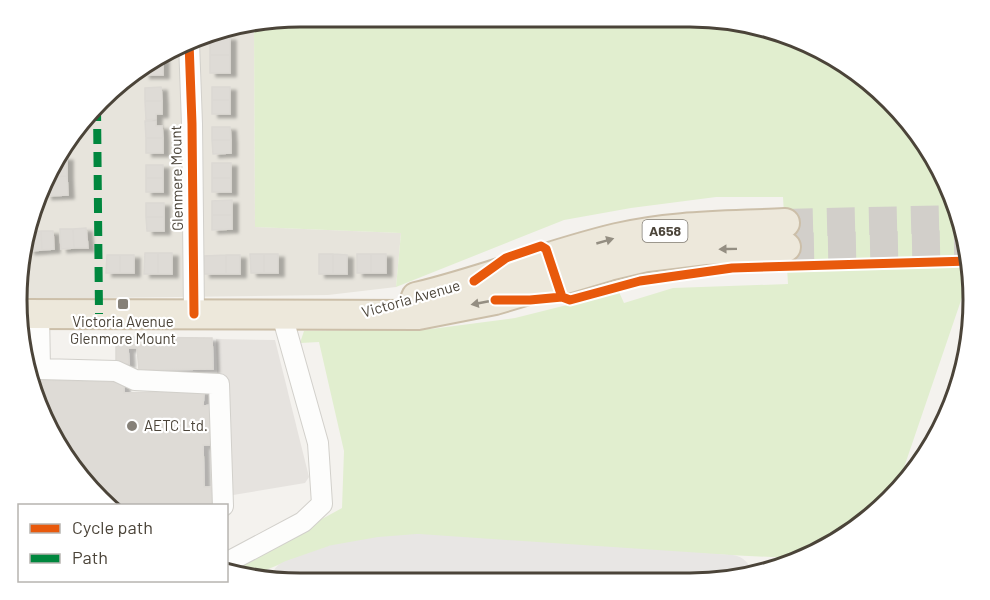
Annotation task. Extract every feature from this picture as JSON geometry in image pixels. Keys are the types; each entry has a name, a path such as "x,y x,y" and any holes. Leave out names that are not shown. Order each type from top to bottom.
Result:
{"highway":[{"name":"Victoria Avenue","path":"29,313 418,315 495,300 647,257 705,250 786,235"}],"street":[{"name":"Glenmere Mount","path":"189,51 194,314"},
{"path":"29,313 40,369 116,371 135,380 219,384 223,504"},
{"path":"228,562 303,522 322,504 318,443 282,315"}],"shaded area":[{"path":"254,31 255,227 401,233 396,287 328,295 27,299 29,264 41,212 55,179 83,134 107,107 148,73 179,55 212,41"},
{"path":"216,339 275,340 309,477 305,483 221,497"}],"green space":[{"path":"300,27 690,27 726,29 778,41 811,55 856,83 895,120 917,148 935,179 949,212 961,264 963,295 903,471 870,505 842,527 811,545 781,557 424,540 340,545 290,560 264,571 237,566 342,508 344,451 319,342 300,343 304,331 431,329 515,318 619,292 624,303 673,288 788,284 783,197 716,197 631,208 564,220 396,287 401,233 255,227 254,31"},
{"path":"456,571 459,573 434,573"}],"building":[{"path":"230,37 230,55 210,55 210,42"},
{"path":"210,55 230,55 230,73 210,73"},
{"path":"163,64 163,75 145,75"},
{"path":"161,87 162,101 145,101 145,88"},
{"path":"212,87 230,87 230,100 212,100"},
{"path":"212,100 230,100 230,114 212,114"},
{"path":"145,101 162,101 162,114 156,114 156,119 146,120"},
{"path":"145,121 156,121 156,126 162,126 163,138 146,138"},
{"path":"212,127 230,127 231,140 212,140"},
{"path":"146,138 163,138 163,153 146,153"},
{"path":"212,140 231,140 231,153 213,154"},
{"path":"67,158 67,176 56,177"},
{"path":"212,163 231,163 231,178 212,178"},
{"path":"146,165 163,165 163,178 146,178"},
{"path":"67,176 68,195 48,196 56,177"},
{"path":"146,178 163,178 163,192 146,192"},
{"path":"212,178 231,178 231,192 212,192"},
{"path":"232,200 232,215 212,215 212,201"},
{"path":"146,203 164,203 164,217 146,217"},
{"path":"212,215 232,215 232,229 212,230"},
{"path":"146,217 164,217 164,231 147,231"},
{"path":"86,228 88,248 74,248 73,229"},
{"path":"60,229 73,229 74,248 61,249"},
{"path":"35,231 41,231 42,250 31,251 32,247"},
{"path":"41,231 53,231 54,249 42,250"},
{"path":"145,253 158,253 158,274 144,274"},
{"path":"158,253 172,253 172,274 158,274"},
{"path":"250,254 264,254 264,273 251,273"},
{"path":"264,254 278,254 278,273 264,273"},
{"path":"319,254 333,254 333,274 319,274"},
{"path":"333,254 347,255 347,274 333,274"},
{"path":"357,254 371,254 371,273 357,273"},
{"path":"371,254 386,254 386,273 371,273"},
{"path":"107,255 120,255 120,273 106,273"},
{"path":"120,255 134,255 134,273 120,273"},
{"path":"226,255 240,255 240,274 226,274"},
{"path":"226,255 226,274 204,274 204,256"},
{"path":"116,337 212,338 213,369 139,370 137,348 128,348 129,364 116,364"},
{"name":"AETC Ltd.","path":"39,380 124,382 124,393 204,390 203,406 214,405 215,445 203,445 204,487 211,487 212,504 119,504 95,480 73,452 55,421"}],"taxiway":[{"path":"315,573 335,566 380,558 418,555 686,573"}],"tunnel":[{"path":"785,223 951,219"},
{"path":"786,247 957,244"}],"marked path":[{"path":"97,118 99,314"}],"cycle path":[{"path":"189,51 194,314"},
{"path":"474,281 506,258 541,246 546,249 562,297"},
{"path":"495,300 562,297 570,300 640,281 732,268 961,261"}],"place":[{"name":"Victoria Avenue Glenmore Mount","path":"123,304"},
{"name":"AETC Ltd.","path":"132,426"}]}
